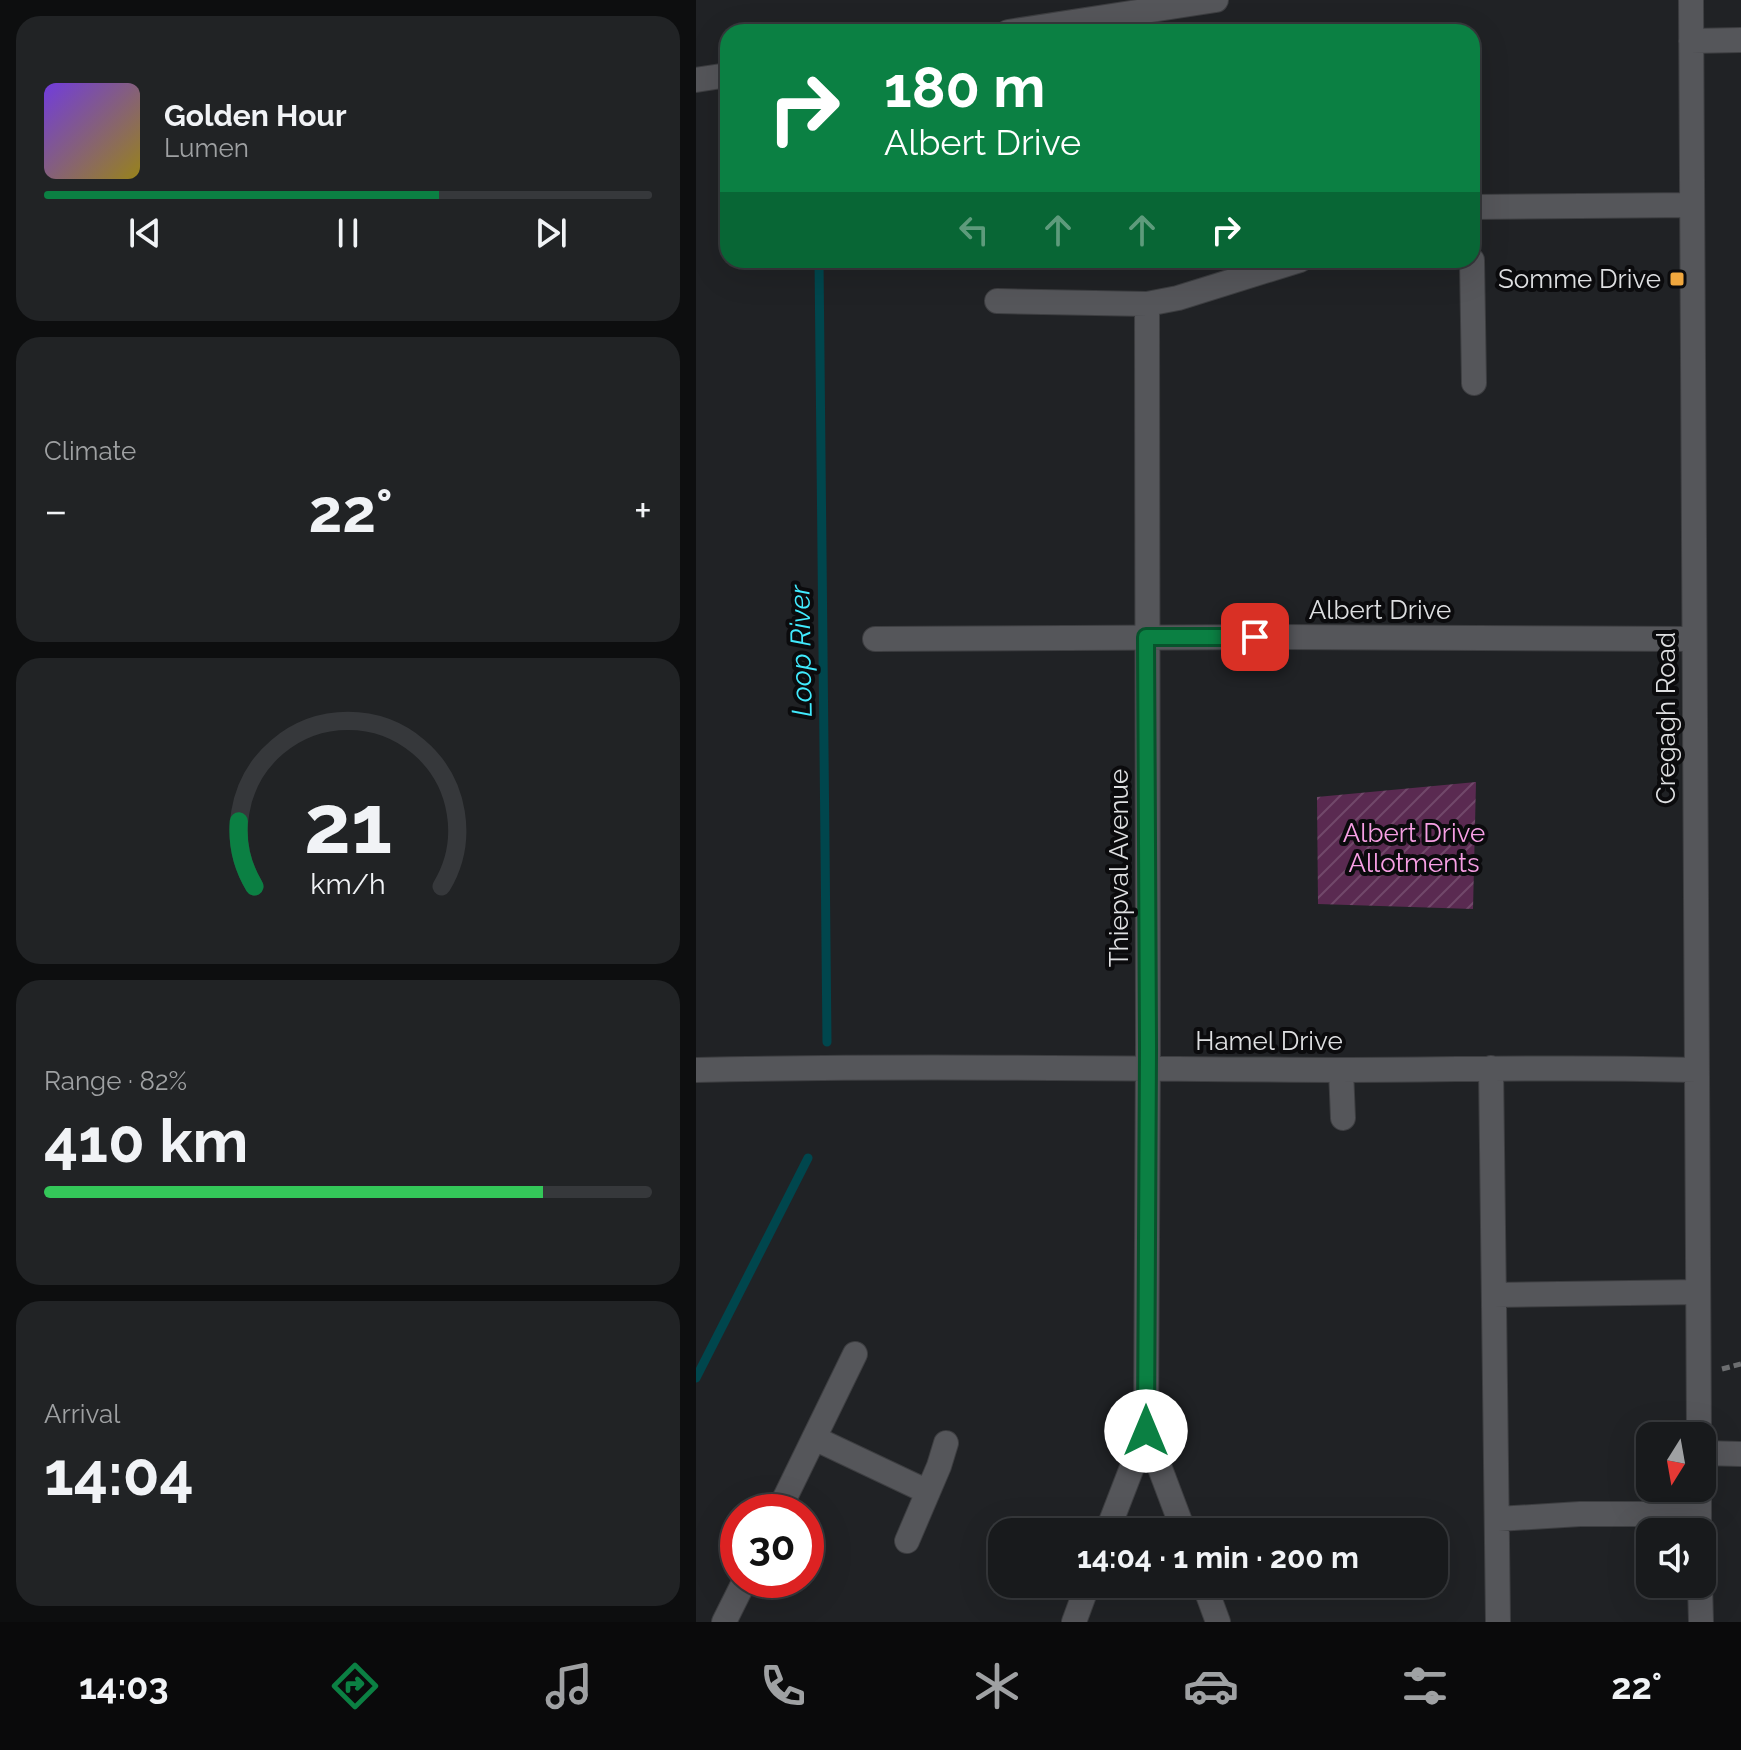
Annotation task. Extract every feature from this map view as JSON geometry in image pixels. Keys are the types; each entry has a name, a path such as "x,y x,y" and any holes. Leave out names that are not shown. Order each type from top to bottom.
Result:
{"street":[{"path":"1060,24 1216,0"},
{"name":"Cregagh Road","path":"1691,0 1699,1422"},
{"path":"1691,41 1741,40"},
{"path":"696,80 720,76"},
{"path":"1480,207 1692,205"},
{"path":"997,301 1147,304 1178,298 1274,268"},
{"path":"1472,268 1474,383"},
{"name":"Thiepval Avenue","path":"1146,1431 1147,304"},
{"name":"Albert Drive","path":"875,639 1693,639"},
{"name":"Hamel Drive","path":"696,1065 1696,1070"},
{"path":"1491,1068 1498,1622"},
{"path":"1341,1070 1343,1118"},
{"path":"1494,1295 1698,1292"},
{"path":"787,1494 855,1354"},
{"path":"1112,1518 1146,1431"},
{"path":"1146,1431 1179,1518"},
{"path":"814,1438 928,1492"},
{"path":"907,1541 946,1443"},
{"path":"1716,1453 1741,1454"},
{"path":"1498,1519 1580,1514 1636,1518"},
{"path":"724,1622 736,1598"},
{"path":"1074,1622 1083,1598"},
{"path":"1209,1598 1218,1622"},
{"path":"1700,1598 1701,1622"}],"path":[{"path":"1721,1369 1741,1364"}],"green space":[{"name":"Albert Drive Allotments","path":"1476,782 1473,909 1318,904 1317,797"}],"waterway":[{"name":"Loop River","path":"819,268 827,1042"},
{"name":"Loop River","path":"696,1378 808,1158"}],"place":[{"name":"Somme Drive","path":"1677,279"}],"route":[{"path":"1146,1431 1146,637 1255,637"}]}
